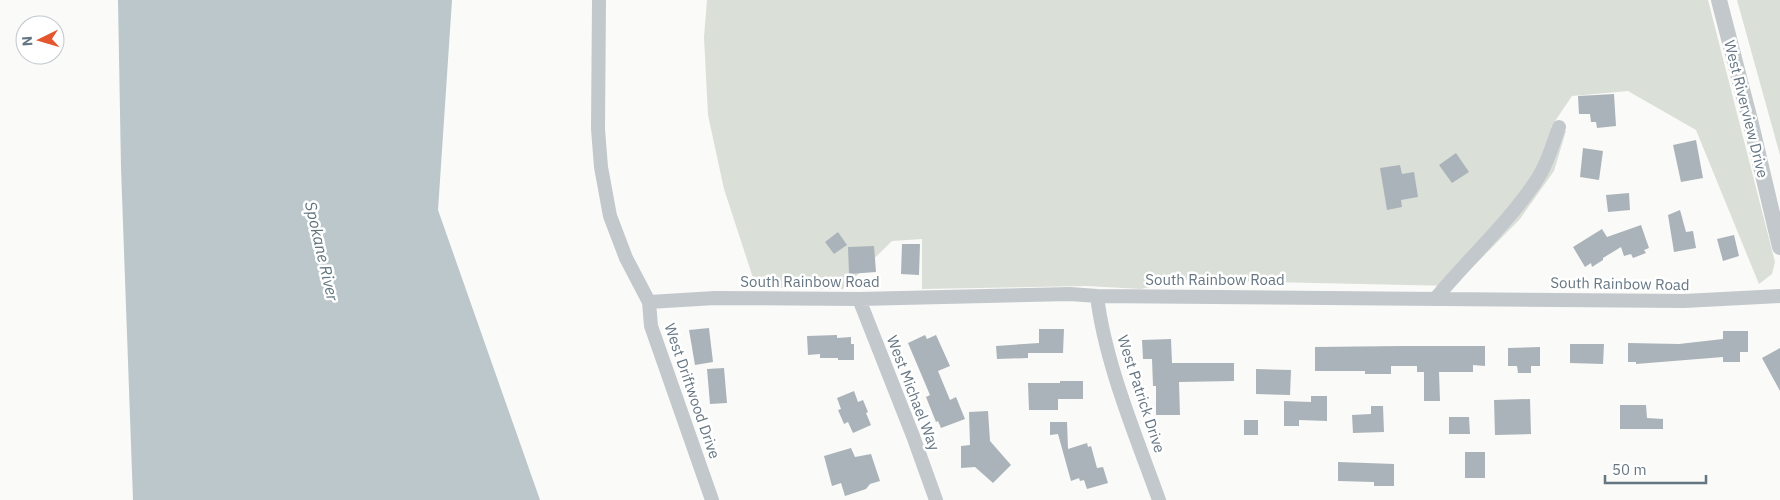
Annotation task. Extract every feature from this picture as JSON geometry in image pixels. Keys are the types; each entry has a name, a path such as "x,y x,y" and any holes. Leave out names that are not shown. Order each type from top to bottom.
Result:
{"street":[{"name":"West Driftwood Drive","path":"599,0 598,129 601,167 610,216 626,258 649,302 651,326 712,500"},
{"name":"West Riverview Drive","path":"1719,0 1780,247"},
{"path":"1436,298 1510,216 1534,184 1547,161 1559,128"},
{"name":"South Rainbow Road","path":"649,302 714,298 859,299 1070,294 1097,296 1684,301 1780,296"},
{"name":"West Patrick Drive","path":"1097,296 1100,318 1114,368 1159,500"},
{"name":"West Michael Way","path":"859,299 936,500"}],"shaded area":[{"path":"707,0 1708,0 1775,262 1772,274 1759,284 1696,130 1628,91 1572,96 1551,127 1566,131 1554,171 1520,219 1454,286 1185,280 1141,289 1087,286 922,289 922,239 892,241 843,289 756,287 724,189 708,115 704,37"},
{"path":"1737,0 1780,0 1780,155"}],"water":[{"name":"Spokane River","path":"118,0 452,0 438,210 540,500 133,500 121,168"}],"building":[{"path":"1614,94 1616,126 1597,128 1596,122 1591,122 1590,114 1579,114 1578,96"},
{"path":"1696,140 1703,178 1681,182 1673,145"},
{"path":"1583,148 1603,151 1599,180 1580,177"},
{"path":"1456,153 1469,172 1452,183 1439,165"},
{"path":"1400,165 1402,174 1414,172 1418,197 1401,200 1402,207 1387,210 1380,168"},
{"path":"1629,193 1630,210 1608,212 1606,195"},
{"path":"1680,210 1686,232 1693,231 1696,248 1674,252 1668,215"},
{"path":"1641,225 1649,248 1644,250 1646,253 1633,258 1631,254 1624,256 1621,247 1592,267 1591,263 1585,267 1573,247 1602,229 1607,237"},
{"path":"838,232 847,245 834,254 825,242"},
{"path":"1734,235 1739,256 1723,261 1717,239"},
{"path":"902,244 920,244 919,275 901,274"},
{"path":"874,246 876,272 849,274 848,247"},
{"path":"709,328 713,362 695,365 689,330"},
{"path":"1039,329 1064,329 1063,353 1028,353 1028,358 997,359 996,346 1039,343"},
{"path":"1723,331 1748,331 1748,352 1740,352 1740,362 1723,362 1723,357 1636,364 1636,362 1628,362 1628,343 1679,344 1723,339"},
{"path":"837,335 837,338 851,337 851,344 854,344 854,360 820,358 820,354 808,355 807,336"},
{"path":"925,335 927,339 936,335 950,366 938,371 950,400 956,397 965,419 941,428 938,421 936,422 926,397 930,395 908,343"},
{"path":"1171,339 1172,363 1234,363 1234,381 1179,382 1180,415 1156,415 1156,386 1153,386 1152,359 1143,359 1142,340"},
{"path":"1570,344 1604,344 1603,364 1570,363"},
{"path":"1485,346 1485,366 1473,365 1473,372 1439,372 1440,401 1424,401 1424,372 1417,372 1417,366 1391,366 1391,374 1365,374 1365,371 1315,371 1315,347"},
{"path":"1540,347 1540,366 1531,366 1531,373 1518,373 1517,366 1508,366 1508,348"},
{"path":"1780,348 1780,391 1762,358"},
{"path":"724,368 727,403 710,404 707,369"},
{"path":"1256,369 1291,370 1290,395 1256,394"},
{"path":"1060,381 1083,381 1083,399 1058,399 1058,410 1029,410 1028,383 1060,383"},
{"path":"854,391 858,402 863,400 871,425 853,433 848,422 844,424 838,410 841,409 837,398"},
{"path":"1311,396 1327,396 1327,421 1299,420 1299,426 1284,426 1284,401 1311,402"},
{"path":"1530,399 1531,434 1495,435 1494,400"},
{"path":"1620,405 1646,405 1647,418 1663,419 1663,429 1620,429"},
{"path":"1371,406 1383,406 1384,432 1353,433 1352,415 1371,414"},
{"path":"988,411 990,441 1011,465 993,483 975,467 961,468 961,446 970,445 969,412"},
{"path":"1449,417 1469,417 1470,434 1449,434"},
{"path":"1244,420 1258,420 1258,435 1244,435"},
{"path":"1050,422 1067,422 1068,449 1087,443 1088,447 1091,446 1097,468 1103,467 1108,483 1087,489 1084,480 1080,481 1079,478 1071,481 1058,434 1050,435"},
{"path":"851,448 855,457 871,454 880,481 870,484 866,489 845,496 841,483 832,486 824,456"},
{"path":"1465,452 1485,452 1485,478 1465,478"},
{"path":"1338,462 1394,464 1394,486 1374,486 1374,482 1338,481"}]}
